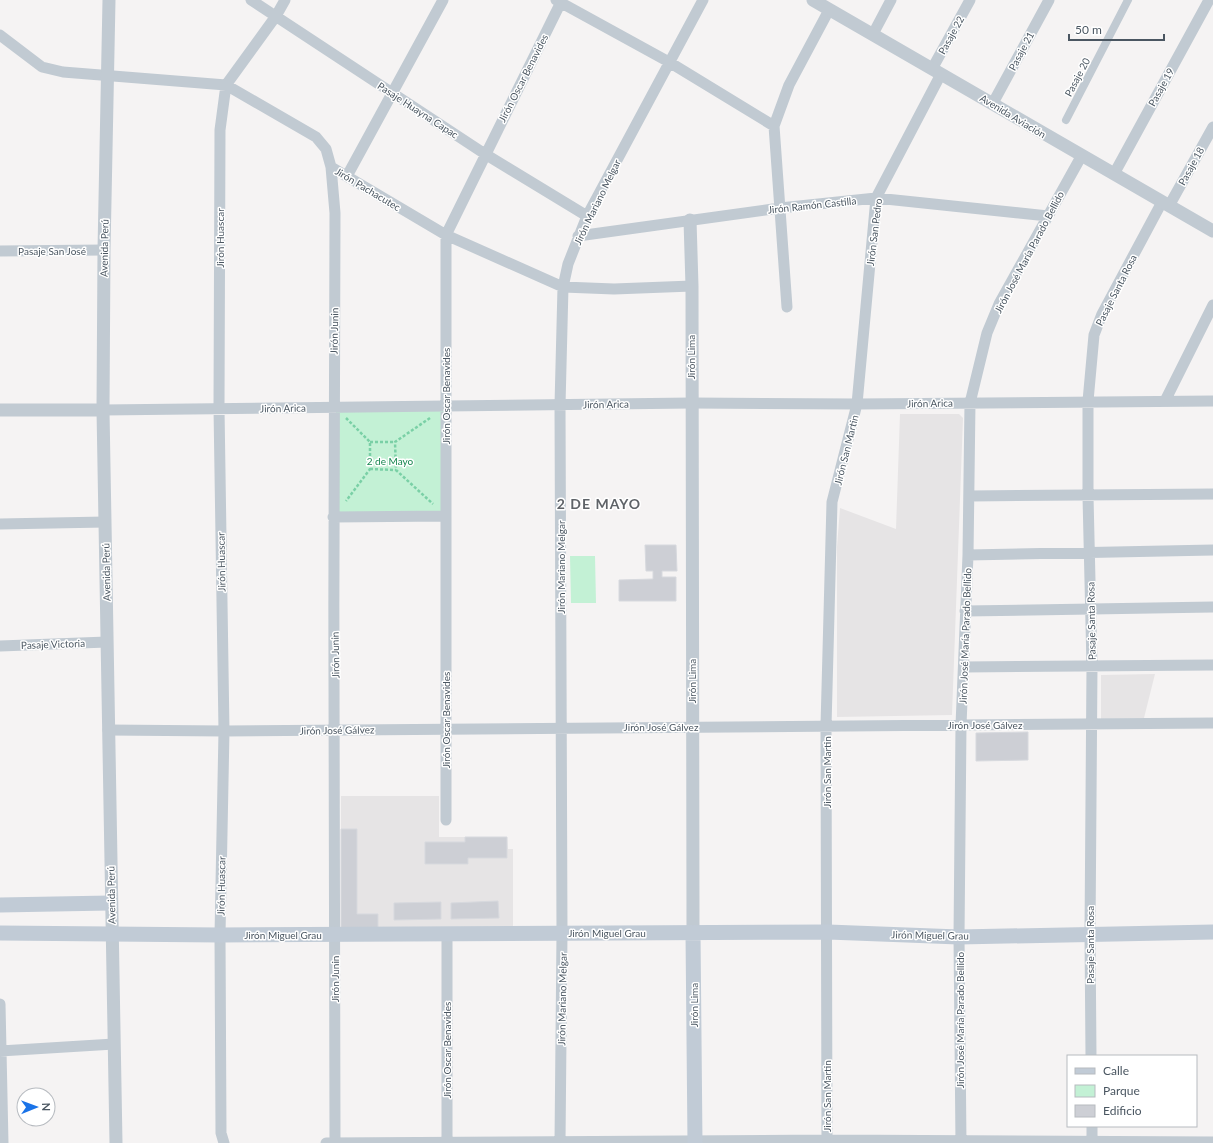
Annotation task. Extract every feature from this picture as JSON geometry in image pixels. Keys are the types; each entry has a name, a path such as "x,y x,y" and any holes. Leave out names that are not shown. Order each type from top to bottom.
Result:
{"main road":[{"path":"0,904 110,903"},
{"name":"Jirón Miguel Grau","path":"0,933 220,935 562,932 828,932 959,937 1090,933 1213,932"},
{"name":"Jirón Lima","path":"694,932 695,1142"}],"street":[{"name":"Avenida Perú","path":"109,0 104,250 103,410 110,903 116,1143"},
{"name":"Pasaje Huayna Capac","path":"251,0 485,154 587,216"},
{"name":"Jirón Huascar","path":"224,1143 221,1124 220,935 224,731 219,408 220,130 226,85 276,16 285,0"},
{"path":"347,176 443,0"},
{"name":"Jirón Mariano Melgar","path":"560,1142 562,728 560,404 563,287 568,264 587,216 703,0"},
{"name":"Avenida Aviación","path":"813,0 1213,231"},
{"path":"873,34 891,0"},
{"name":"Pasaje 22","path":"936,72 970,0"},
{"name":"Pasaje 21","path":"993,103 1049,0"},
{"name":"Pasaje 20","path":"1066,120 1128,0"},
{"name":"Pasaje 19","path":"1114,174 1209,0"},
{"path":"560,1 669,62 774,126"},
{"name":"Jirón Oscar Benavides","path":"446,820 446,235 560,1"},
{"path":"786,307 774,126 789,85 829,10"},
{"name":"Jirón Pachacutec","path":"0,35 42,67 63,72 226,85 316,137 326,149 331,167 446,235 563,287 614,289 692,286"},
{"name":"Jirón San Pedro","path":"857,404 876,198 936,72"},
{"name":"Pasaje 18","path":"1166,204 1213,127"},
{"name":"Jirón José María Parado Bellido","path":"961,1142 959,937 961,725 970,496 970,403 987,333 999,304 1082,155"},
{"name":"Jirón Junin","path":"331,167 336,213 333,517 335,730 335,1143"},
{"name":"Jirón Ramón Castilla","path":"578,236 780,208 876,198 1048,216"},
{"name":"Pasaje Santa Rosa","path":"1091,1055 1090,933 1092,666 1088,496 1088,401 1094,335 1102,314 1166,204"},
{"name":"Jirón Lima","path":"690,220 692,286 692,727 694,932"},
{"name":"Pasaje San José","path":"0,251 104,250"},
{"path":"1165,401 1213,305"},
{"name":"Jirón Arica","path":"0,410 691,403 857,404 1213,401"},
{"name":"Jirón San Martin","path":"827,1142 828,932 826,726 832,502 857,404"},
{"path":"970,496 1213,494"},
{"path":"333,517 446,516"},
{"path":"0,524 105,522"},
{"path":"968,555 1213,550"},
{"path":"965,611 1213,607"},
{"name":"Pasaje Victoria","path":"0,646 107,642"},
{"path":"964,667 1213,665"},
{"name":"Jirón José Gálvez","path":"108,730 224,731 1213,723"},
{"name":"Jirón Oscar Benavides","path":"447,934 447,1143"},
{"path":"0,1004 3,1143"},
{"path":"0,1051 114,1044"},
{"path":"1092,1127 1092,1142"},
{"path":"326,1143 1213,1142"}],"path":[{"path":"334,407 370,442 395,442 446,406"},
{"path":"333,517 370,469 370,442"},
{"path":"395,442 396,470"},
{"path":"370,469 396,470 446,516"}],"shaded area":[{"path":"900,414 959,414 963,418 952,715 837,717 837,547 840,508 896,529"},
{"path":"1155,674 1144,718 1101,719 1101,675"},
{"path":"341,796 439,796 439,837 507,837 508,849 513,849 513,928 341,928"}],"green space":[{"name":"2 de Mayo","path":"444,408 444,514 337,513 336,409"},
{"path":"570,556 595,556 596,603 571,603"}],"building":[{"path":"645,545 676,545 677,571 662,571 662,577 676,577 676,601 619,601 619,580 653,579 653,571 646,571"},
{"path":"1028,732 1028,760 976,761 976,733"},
{"path":"341,829 357,829 357,914 378,914 378,928 341,928"},
{"path":"465,837 507,837 507,858 468,858 468,864 425,864 425,842 465,842"},
{"path":"498,901 499,918 451,919 451,903"},
{"path":"441,902 441,919 394,920 394,903"}],"district":[{"name":"2 DE MAYO","path":"599,503"}]}
